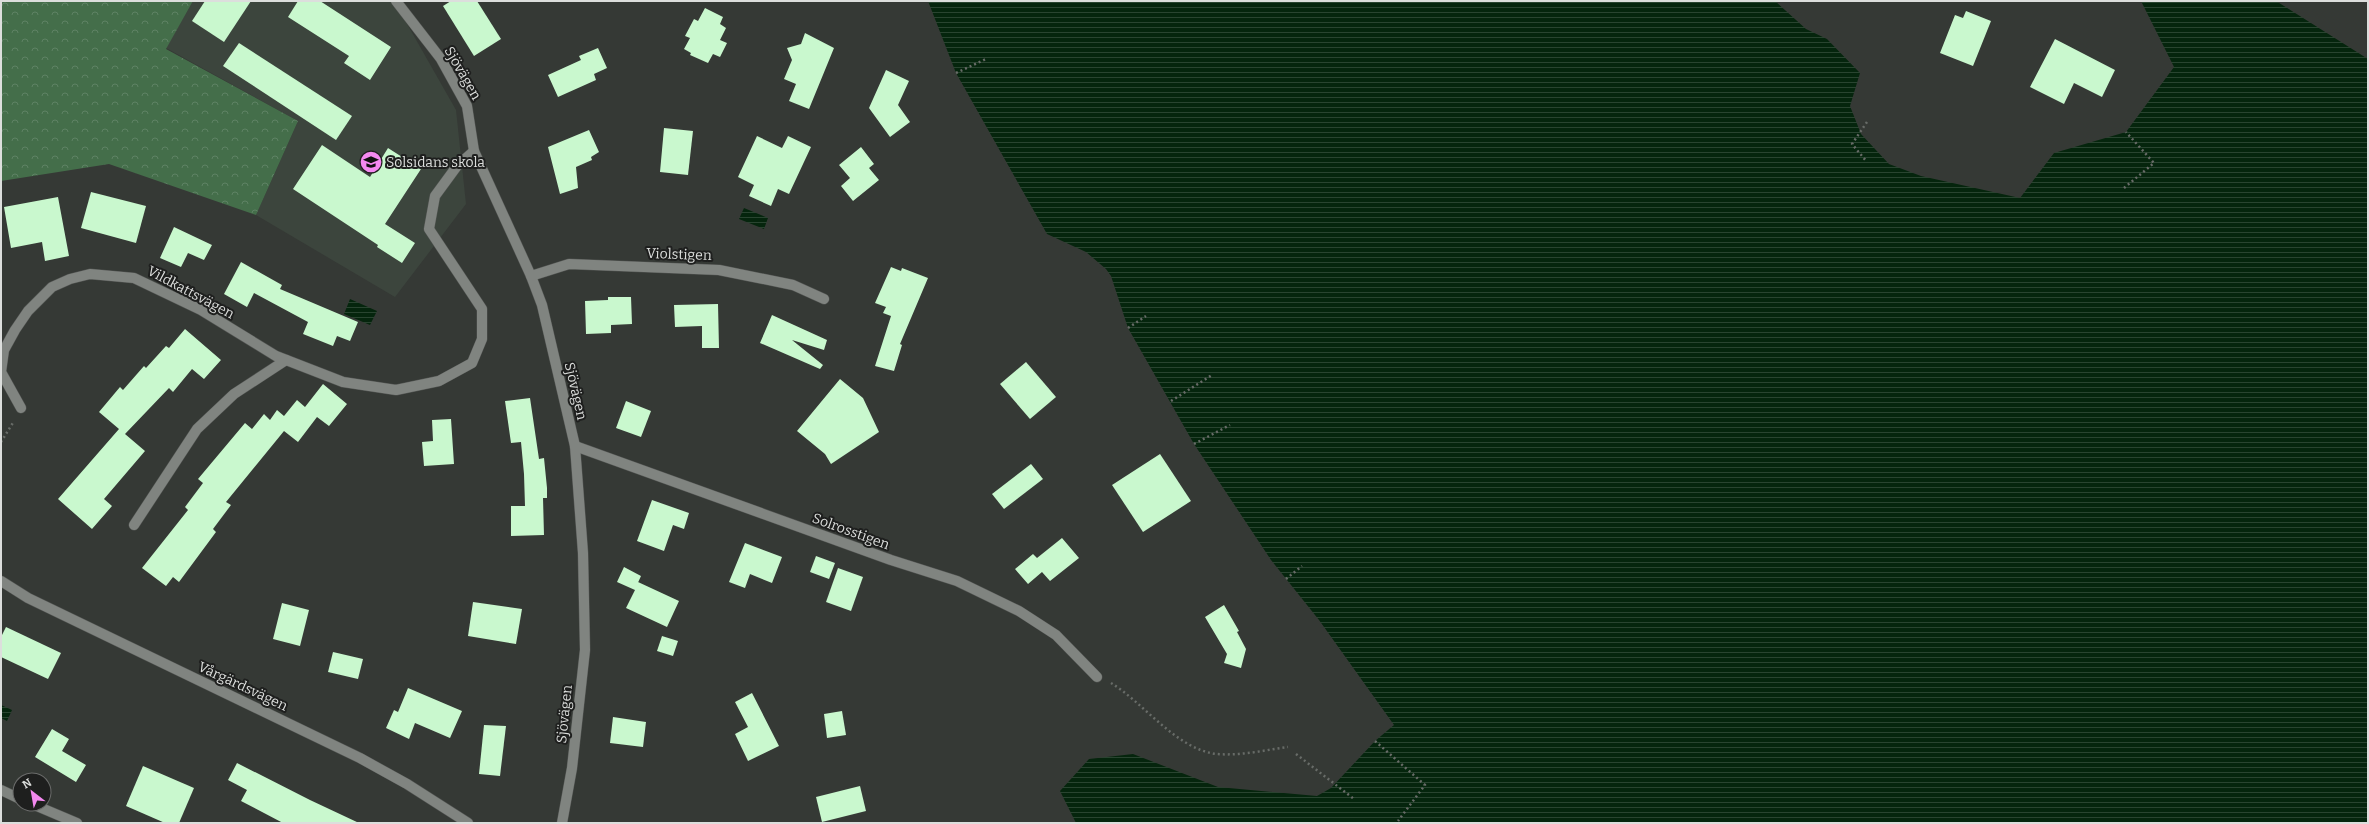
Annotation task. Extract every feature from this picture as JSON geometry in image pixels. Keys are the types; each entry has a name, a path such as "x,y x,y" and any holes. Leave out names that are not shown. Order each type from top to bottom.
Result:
{"street":[{"name":"Sjövägen","path":"396,1 441,59 468,106 474,151 531,276 542,305 575,446 583,553 585,650 572,768 562,823"},
{"name":"Vildkattsvägen","path":"21,408 2,372 4,350 28,311 52,287 70,279 90,274 134,278 201,310 276,356 343,382 396,390 439,381 472,363 482,339 482,309 429,229 435,196 457,166 474,151"},
{"name":"Violstigen","path":"531,276 569,264 719,270 793,285 824,299"},
{"path":"134,525 197,429 234,394 286,360"},
{"name":"Solrosstigen","path":"575,446 876,555 957,581 1019,611 1056,635 1097,677"},
{"name":"Vårgärdsvägen","path":"1,581 28,598 360,758 407,784 468,823"},
{"path":"1,790 12,795"},
{"path":"51,812 77,823"}],"path":[{"path":"956,72 986,59"},
{"path":"1867,122 1852,144 1867,162"},
{"path":"2124,188 2154,163 2126,132"},
{"path":"1128,328 1146,316"},
{"path":"1171,401 1212,375"},
{"path":"1,442 21,408"},
{"path":"1194,444 1230,425"},
{"path":"1286,579 1302,566"},
{"path":"1097,677 1112,684 1172,732 1203,751 1216,754 1238,754 1288,747"},
{"path":"1375,741 1425,785 1398,821"},
{"path":"1296,754 1354,799"}],"shaded area":[{"name":"Solsidans skola","path":"193,1 394,1 456,110 466,204 395,297 256,215 298,121 166,48"},
{"path":"928,1 1775,1 1806,29 1827,39 1860,73 1850,106 1861,134 1889,164 1921,176 2020,198 2054,153 2126,132 2174,67 2141,1 2276,1 2368,59 2368,823 1076,823 1060,791 1089,759 1133,754 1218,787 1317,796 1331,788 1375,741 1394,725 1319,620 1271,560 1194,444 1128,328 1111,276 1106,269 1086,252 1047,234 956,73"},
{"path":"744,208 768,218 764,229 739,219"},
{"path":"350,299 377,311 370,325 344,314"},
{"path":"1,705 12,710 7,721 1,718"}],"green space":[{"path":"1,1 193,1 166,49 298,121 256,215 109,164 1,181"}],"building":[{"path":"205,1 251,1 224,42 192,21"},
{"path":"298,1 320,1 391,47 370,80 344,63 349,56 288,17"},
{"path":"451,1 477,1 501,39 474,56 443,6"},
{"path":"705,8 723,17 720,24 726,28 720,40 727,43 720,57 713,54 708,63 690,55 691,53 684,49 690,38 685,36 694,19 698,21"},
{"path":"1966,11 1991,21 1973,66 1940,53 1955,15 1963,18"},
{"path":"805,33 834,48 809,109 789,101 796,84 784,79 792,60 787,48 801,44"},
{"path":"2055,39 2115,70 2102,97 2074,83 2064,104 2030,87"},
{"path":"239,43 352,116 336,140 223,66"},
{"path":"598,48 607,68 594,74 596,80 558,97 548,75 581,60 579,56"},
{"path":"886,70 909,81 898,105 910,122 890,137 869,108"},
{"path":"664,128 693,131 688,175 660,172"},
{"path":"589,130 599,152 591,157 592,160 576,167 578,188 560,194 548,147"},
{"path":"757,136 782,148 788,136 811,147 789,194 778,189 771,206 749,196 754,185 738,177"},
{"path":"322,145 370,177 388,148 421,169 385,224 415,243 402,263 377,247 378,245 293,189"},
{"path":"861,147 874,164 869,168 879,180 853,201 841,186 850,178 839,165"},
{"path":"91,192 146,206 136,243 81,228"},
{"path":"58,197 69,256 45,261 42,242 11,248 4,207"},
{"path":"174,227 212,245 204,260 188,253 181,267 160,258"},
{"path":"241,262 282,285 280,289 358,322 350,341 337,336 333,346 303,334 308,322 254,293 247,307 224,294"},
{"path":"891,267 901,271 902,268 928,278 900,344 902,345 894,371 875,366 891,316 883,313 886,307 875,303"},
{"path":"608,297 631,297 632,324 611,325 611,333 586,334 585,301 608,300"},
{"path":"718,304 719,348 702,348 702,326 675,327 674,305"},
{"path":"772,315 827,340 824,350 792,340 823,365 820,369 760,343"},
{"path":"185,329 221,360 204,379 192,369 173,392 169,388 125,434 145,451 104,499 112,506 92,529 58,499 119,429 99,412 120,387 123,390 144,366 146,368 166,346 169,348"},
{"path":"1026,362 1056,397 1030,419 1000,384"},
{"path":"840,379 863,398 879,432 831,464 825,454 797,431"},
{"path":"323,384 347,404 329,426 317,417 298,442 284,431 226,502 231,505 213,529 216,532 179,582 173,577 166,586 142,568 188,510 185,507 203,483 198,479 245,423 252,429 264,414 270,420 277,410 284,416 297,400 305,407"},
{"path":"530,398 539,459 544,458 547,498 543,498 544,535 511,536 511,506 525,506 524,474 521,442 511,443 505,401"},
{"path":"626,401 651,411 641,437 616,428"},
{"path":"451,419 454,464 424,466 422,442 433,441 432,420"},
{"path":"1160,454 1191,501 1143,532 1112,485"},
{"path":"1031,464 1043,479 1004,509 992,494"},
{"path":"652,500 689,513 684,529 673,525 664,551 637,541"},
{"path":"1062,538 1079,558 1050,581 1042,572 1028,584 1015,569 1033,554 1037,558"},
{"path":"745,543 782,557 772,583 750,574 745,588 729,582"},
{"path":"816,556 835,563 829,579 810,572"},
{"path":"624,567 641,576 638,582 679,601 667,627 626,608 635,590 617,582"},
{"path":"838,568 863,577 851,611 826,602"},
{"path":"473,602 522,609 516,644 468,636"},
{"path":"282,603 309,610 300,646 273,639"},
{"path":"1224,605 1239,631 1237,632 1246,649 1241,668 1224,663 1227,654 1205,617"},
{"path":"6,627 61,653 48,679 1,657 1,637"},
{"path":"662,636 678,641 673,656 657,651"},
{"path":"333,652 363,659 358,679 328,672"},
{"path":"408,688 462,711 450,738 415,723 409,739 386,728 394,710 398,712"},
{"path":"752,693 779,746 748,761 735,734 748,727 735,702"},
{"path":"842,711 846,735 827,738 824,714"},
{"path":"613,717 646,722 643,747 610,743"},
{"path":"484,725 506,726 500,776 479,774"},
{"path":"52,729 69,739 62,751 86,765 76,782 35,757"},
{"path":"237,763 359,823 283,823 241,801 247,790 228,780"},
{"path":"143,766 194,788 179,823 165,823 126,806"},
{"path":"860,786 866,811 822,822 816,797"}],"place":[{"name":"Solsidans skola","path":"371,162"}]}
